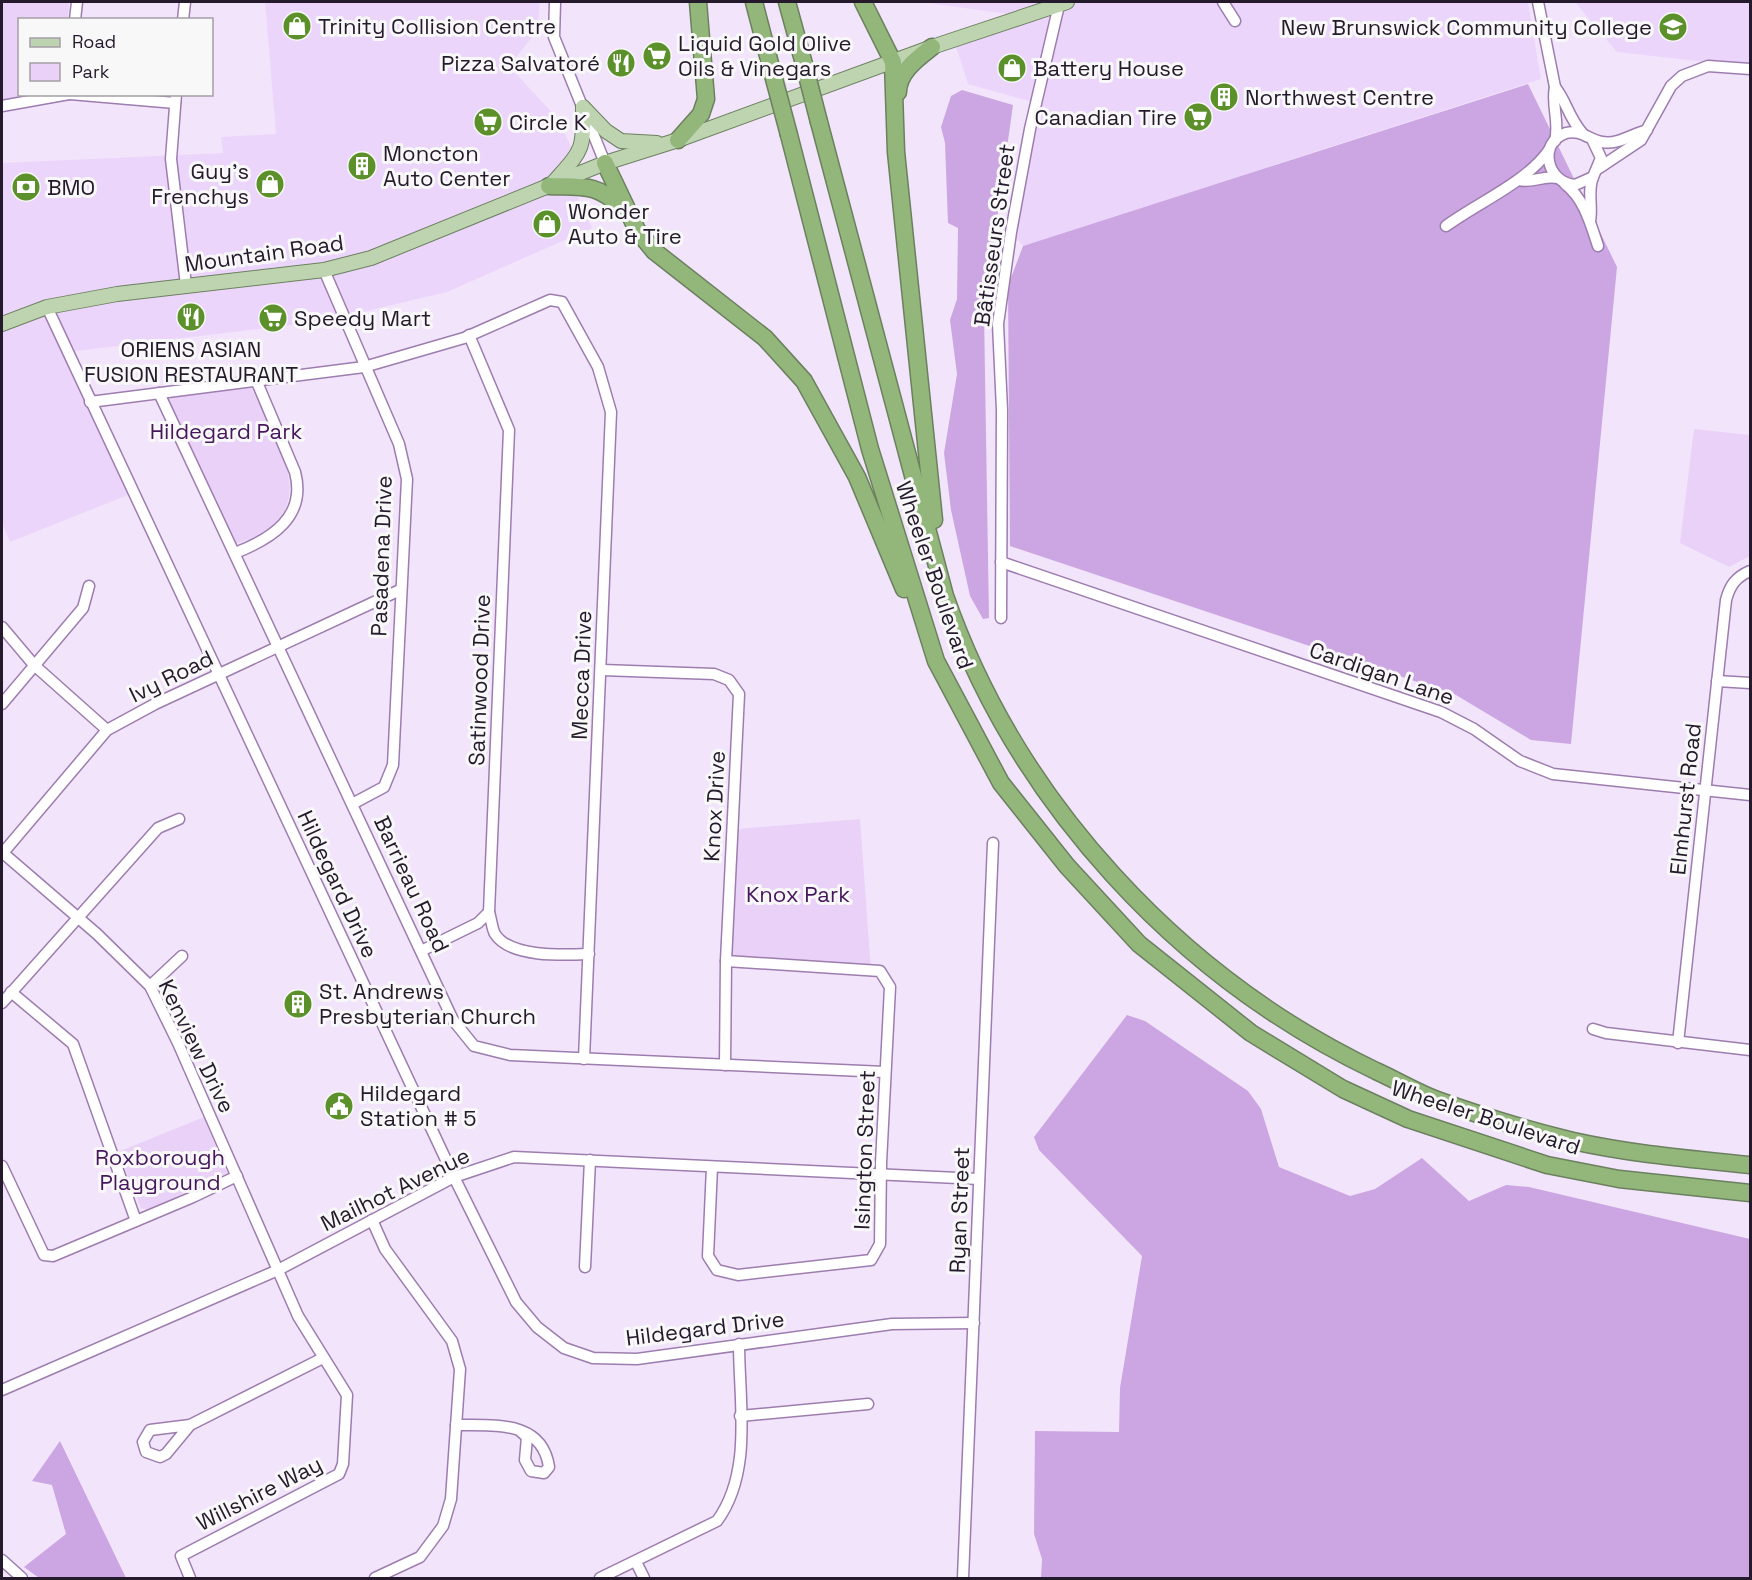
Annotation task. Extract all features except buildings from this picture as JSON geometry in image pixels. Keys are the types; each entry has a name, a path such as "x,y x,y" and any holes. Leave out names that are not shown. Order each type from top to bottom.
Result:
{"highway":[{"path":"672,142 701,114 706,99 698,2"},
{"name":"Wheeler Boulevard","path":"754,2 870,449 936,661 1001,783 1067,866 1139,944 1251,1033 1343,1089 1408,1119 1547,1165 1619,1179 1750,1193"},
{"name":"Wheeler Boulevard","path":"787,2 942,584 957,630 1007,731 1050,799 1099,860 1153,915 1212,968 1272,1012 1335,1051 1436,1100 1574,1141 1750,1165"},
{"path":"863,2 893,62 896,152 932,513 957,630"},
{"path":"899,176 898,86 909,66 932,47"},
{"path":"605,163 637,230 654,251 765,338 804,381 857,477 936,661"},
{"path":"549,186 590,188 606,192 630,217"}],"main road":[{"name":"Mountain Road","path":"2,324 47,307 117,294 324,270 371,258 605,163 672,142 932,47 1063,3"},
{"path":"582,107 606,131 621,141 672,142"},
{"path":"549,186 576,157 584,142 582,107"}],"street":[{"path":"75,18 77,2"},
{"path":"183,18 185,2"},
{"path":"555,2 555,38 605,163"},
{"path":"1223,2 1235,21"},
{"path":"1539,2 1556,87 1553,97 1557,131 1549,165 1561,181 1576,194 1590,221 1598,246"},
{"name":"Bâtisseurs Street","path":"1001,618 1002,410 998,324 1029,129 1063,3"},
{"path":"1519,180 1526,182 1549,177 1580,184 1641,140 1671,86 1682,76 1708,66 1750,69"},
{"path":"1556,87 1562,94 1571,120 1588,136 1600,153 1589,193 1592,211 1590,221"},
{"path":"2,106 58,96"},
{"path":"112,96 176,99 171,159 186,285"},
{"path":"1446,226 1481,201 1519,180 1568,133 1588,136 1603,143 1617,142 1647,130"},
{"name":"Pasadena Drive","path":"324,270 364,368 399,444 406,479 393,765 384,787 354,803"},
{"name":"Mecca Drive","path":"469,335 550,300 562,302 598,367 610,412 602,670 584,1059"},
{"name":"Hildegard Drive","path":"47,307 454,1177 516,1302 537,1327 564,1348 592,1358 637,1359 892,1324 974,1323"},
{"path":"90,402 364,368 469,335"},
{"name":"Satinwood Drive","path":"469,335 509,430 489,912 495,934 508,946 547,955 589,954"},
{"path":"235,553 272,535 288,521 295,507 297,482 294,472 256,380"},
{"name":"Barrieau Road","path":"159,393 354,803 453,1020 474,1046 510,1055 885,1072"},
{"name":"Cardigan Lane","path":"1001,562 1440,712 1474,729 1537,770 1594,780 1750,795"},
{"name":"Elmhurst Road","path":"1678,1043 1726,600 1730,586 1740,576 1750,571"},
{"path":"2,704 83,608 89,586"},
{"name":"Ivy Road","path":"2,853 107,730 400,590"},
{"path":"2,627 34,664 107,730"},
{"name":"Knox Drive","path":"602,670 714,674 729,680 738,694 726,961 725,1065"},
{"path":"1717,681 1750,683"},
{"path":"2,1003 158,828 179,819"},
{"name":"Ryan Street","path":"963,1578 993,843"},
{"name":"Kenview Drive","path":"2,853 77,917 150,986 278,1270"},
{"path":"421,951 478,923 489,912"},
{"path":"150,986 182,956"},
{"name":"Isington Street","path":"712,1167 708,1256 717,1270 738,1275 871,1260 880,1244 890,987 880,971 726,961"},
{"path":"11,992 73,1044 136,1221"},
{"path":"1593,1029 1606,1033 1678,1043 1750,1050"},
{"name":"Mailhot Avenue","path":"2,1390 278,1270 454,1177 514,1157 979,1179"},
{"path":"585,1267 590,1160"},
{"path":"2,1166 44,1255 53,1256 237,1176"},
{"path":"372,1220 385,1250 452,1341 460,1368 451,1499 443,1526 420,1557 375,1578"},
{"name":"Willshire Way","path":"190,1578 181,1556 339,1474 343,1464 347,1395 298,1316 278,1270"},
{"path":"600,1578 717,1521 729,1504 739,1473 739,1344"},
{"path":"190,1425 323,1358"},
{"path":"740,1416 868,1404"},
{"path":"456,1425 506,1426 519,1430"},
{"path":"2,1560 22,1578"},
{"path":"636,1562 644,1578"}],"shaded area":[{"path":"265,2 540,2 537,31 509,66 558,119 576,157 573,187 592,228 447,292 325,321 68,352 133,493 10,542 2,523 2,163 223,153 221,137 276,134"},
{"path":"920,2 1528,2 1541,79 1023,246 1011,232 1036,103 968,84 954,40 1024,16"},
{"name":"New Brunswick Community College","path":"1575,2 1750,2 1750,67 1617,52"},
{"path":"1528,84 1617,267 1571,744 1531,740 1456,695 1010,546 1008,286 1023,246"},
{"path":"962,90 1013,105 984,312 989,618 983,619 970,596 951,510 944,453 957,374 950,320 957,299 958,228 948,223 945,143 941,127 951,96"},
{"path":"1127,1015 1145,1021 1248,1091 1261,1109 1279,1167 1350,1196 1375,1189 1422,1158 1469,1201 1506,1185 1529,1187 1750,1239 1750,1578 1041,1578 1042,1559 1034,1534 1035,1431 1119,1432 1120,1388 1142,1256 1039,1150 1034,1137"},
{"path":"60,1441 126,1578 39,1578 24,1567 66,1534 52,1485 32,1481"}],"green space":[{"path":"2,2 69,2 68,18 18,18 18,96 39,96 2,101"},
{"name":"Hildegard Park","path":"250,385 283,455 289,477 289,497 281,515 264,531 235,544 164,396"},
{"path":"1694,429 1750,435 1750,556 1729,567 1680,543"},
{"name":"Knox Park","path":"860,819 871,970 726,961 737,829"},
{"name":"Roxborough Playground","path":"204,1117 227,1173 148,1210 141,1208 118,1152"}],"place":[{"name":"Trinity Collision Centre","path":"297,26"},
{"name":"New Brunswick Community College","path":"1673,27"},
{"name":"Liquid Gold Olive Oils & Vinegars","path":"657,56"},
{"name":"Pizza Salvatoré","path":"621,63"},
{"name":"Battery House","path":"1012,68"},
{"name":"Northwest Centre","path":"1224,97"},
{"name":"Canadian Tire","path":"1198,117"},
{"name":"Circle K","path":"488,122"},
{"name":"Moncton Auto Center","path":"362,166"},
{"name":"Guy's Frenchys","path":"270,184"},
{"name":"BMO","path":"26,187"},
{"name":"Wonder Auto & Tire","path":"547,224"},
{"name":"ORIENS ASIAN FUSION RESTAURANT","path":"191,317"},
{"name":"Speedy Mart","path":"273,318"},
{"name":"St. Andrews Presbyterian Church","path":"298,1004"},
{"name":"Hildegard Station # 5","path":"339,1106"}]}
